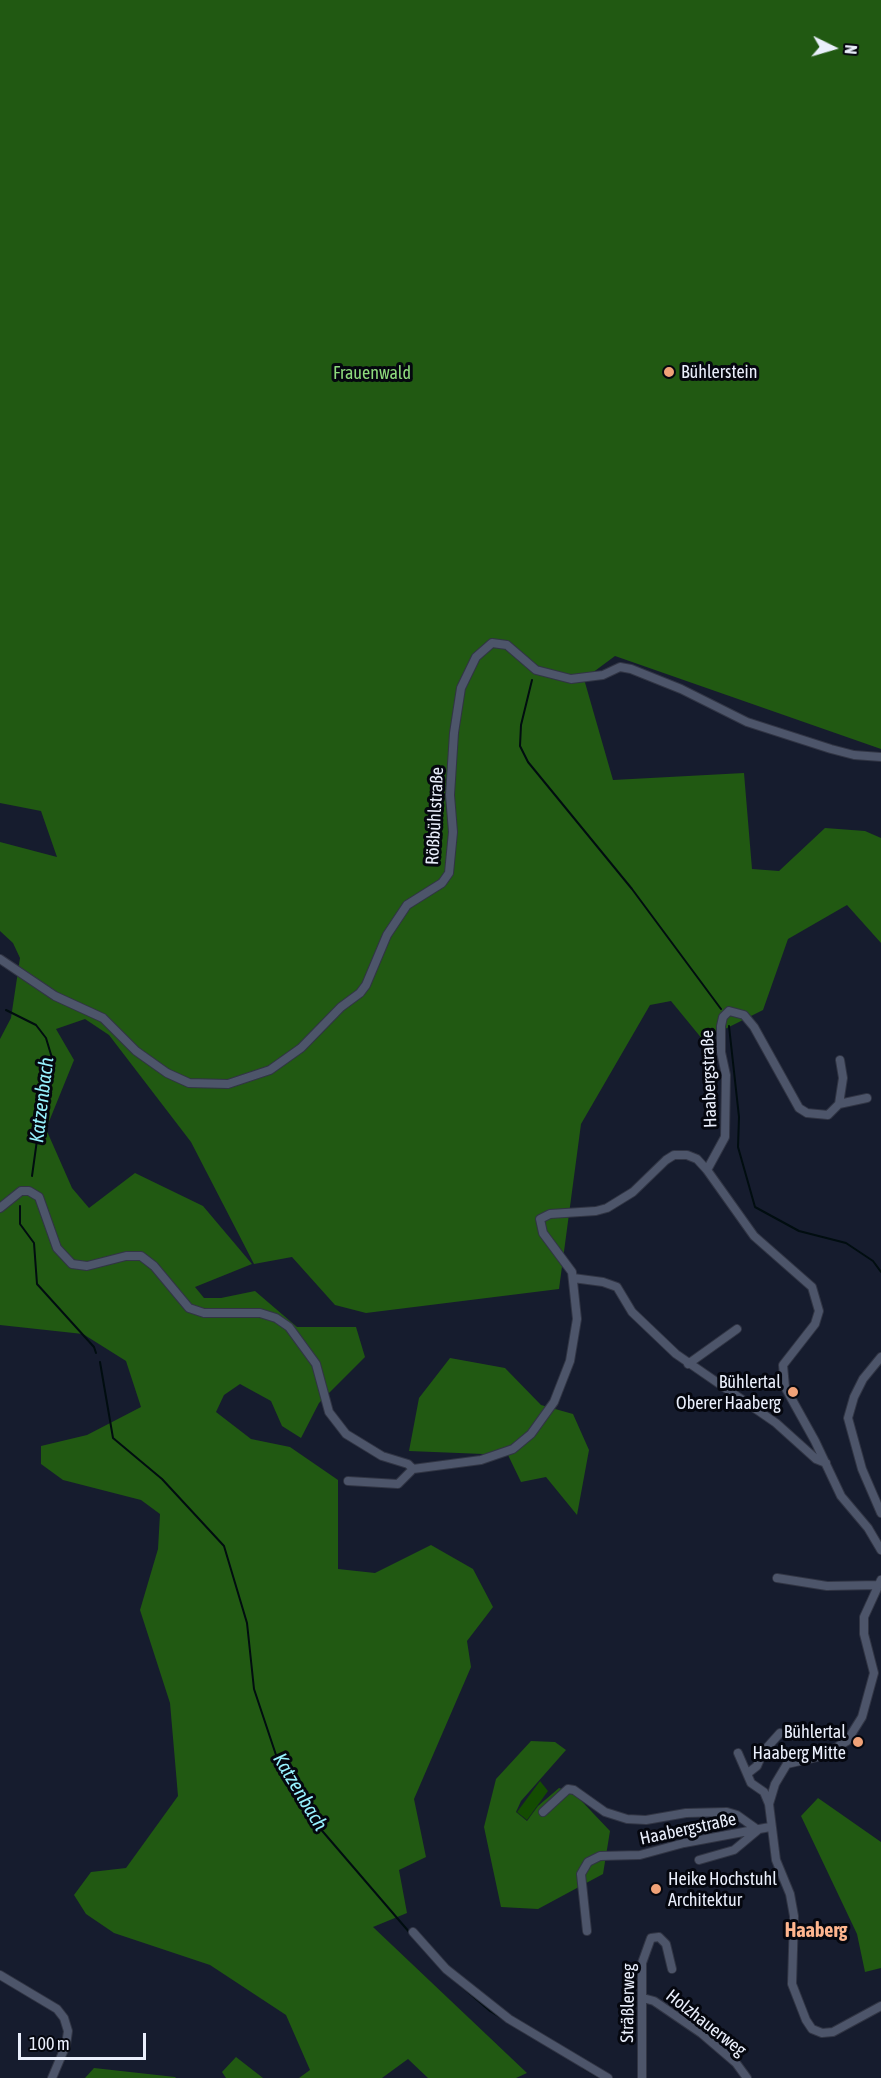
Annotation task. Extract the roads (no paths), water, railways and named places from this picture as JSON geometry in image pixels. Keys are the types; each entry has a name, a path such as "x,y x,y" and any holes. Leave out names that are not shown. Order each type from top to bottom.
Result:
{"street":[{"name":"Rößbühlstraße","path":"0,959 55,996 103,1018 136,1051 167,1073 189,1083 228,1084 270,1070 301,1048 341,1006 360,993 371,975 387,934 407,905 441,884 449,873 453,832 450,795 454,733 462,688 476,657 492,643 507,645 536,670 571,679 603,675 620,667 631,669 681,689 756,725 854,755 881,757"},
{"name":"Haabergstraße","path":"707,1170 725,1137 726,1075 721,1052 721,1026 723,1017 729,1011 744,1015 754,1027 799,1108 807,1113 828,1115 835,1111 839,1104 867,1098"},
{"path":"839,1104 843,1078 840,1060"},
{"path":"348,1481 399,1484 413,1469 481,1460 513,1449 531,1434 554,1402 570,1361 577,1319 573,1278 566,1263 543,1233 540,1219 550,1214 596,1211 607,1208 633,1192 674,1155 687,1155 697,1159 707,1170 754,1236 812,1287 819,1311 815,1324 783,1365 785,1387 841,1496 868,1528 881,1550"},
{"path":"0,1208 21,1191 29,1191 39,1197 57,1248 72,1264 87,1266 126,1256 141,1256 154,1266 189,1308 204,1313 260,1313 276,1318 289,1326 316,1364 329,1412 346,1434 390,1460 408,1464 413,1469"},
{"path":"573,1278 603,1282 617,1287 632,1312 645,1327 688,1364 761,1412 816,1459 826,1463"},
{"path":"688,1364 737,1329"},
{"path":"881,1357 854,1397 848,1418 862,1469 881,1514"},
{"path":"777,1578 827,1586 880,1582 864,1617 864,1634 874,1673 862,1717 847,1741 822,1756 787,1764 775,1784 769,1804 770,1827 776,1860 790,1894 794,1916 792,1984 806,2020 812,2029 822,2033 833,2032 881,2006"},
{"path":"748,1773 757,1766 763,1752 780,1733"},
{"path":"738,1754 751,1783 764,1792 769,1804"},
{"name":"Haabergstraße","path":"543,1812 568,1789 574,1790 605,1812 627,1819 646,1820 687,1813 727,1812 737,1815 758,1830"},
{"name":"Haabergstraße","path":"587,1931 581,1874 588,1862 600,1856 640,1856 684,1843 770,1827"},
{"name":"Haabergstraße","path":"699,1860 734,1850 758,1830"},
{"path":"413,1932 446,1969 509,2019 608,2078"},
{"name":"Sträßlerweg","path":"642,2078 642,1963 651,1938 659,1938 666,1944 672,1969"},
{"path":"0,1975 57,2009 64,2018 68,2031 66,2045 52,2078"},
{"name":"Holzhauerweg","path":"643,1998 654,2001 701,2034 736,2063 747,2078"}],"waterway":[{"path":"532,680 521,725 520,746 528,762 632,889 721,1009"},
{"name":"Katzenbach","path":"6,1010 36,1025 46,1038 52,1058 42,1104 32,1176"},
{"path":"729,1026 739,1117 738,1147 755,1207 799,1231 846,1243 873,1261 881,1272"},
{"name":"Katzenbach","path":"20,1206 20,1224 34,1243 37,1284 94,1347 96,1353"},
{"name":"Katzenbach","path":"100,1362 113,1438 162,1479 224,1546 247,1623 254,1689 278,1761 318,1826 410,1933"},
{"name":"Katzenbach","path":"446,1973 490,2011 527,2034"},
{"name":"Katzenbach","path":"583,2068 600,2078"}],"place":[{"name":"Bühlerstein","path":"669,372"},
{"name":"Bühlertal Oberer Haaberg","path":"793,1392"},
{"name":"Bühlertal Haaberg Mitte","path":"858,1742"},
{"name":"Heike Hochstuhl Architektur","path":"656,1889"}],"district":[{"name":"Haaberg","path":"816,1931"}],"park label":[{"name":"Frauenwald","path":"372,373"}]}
